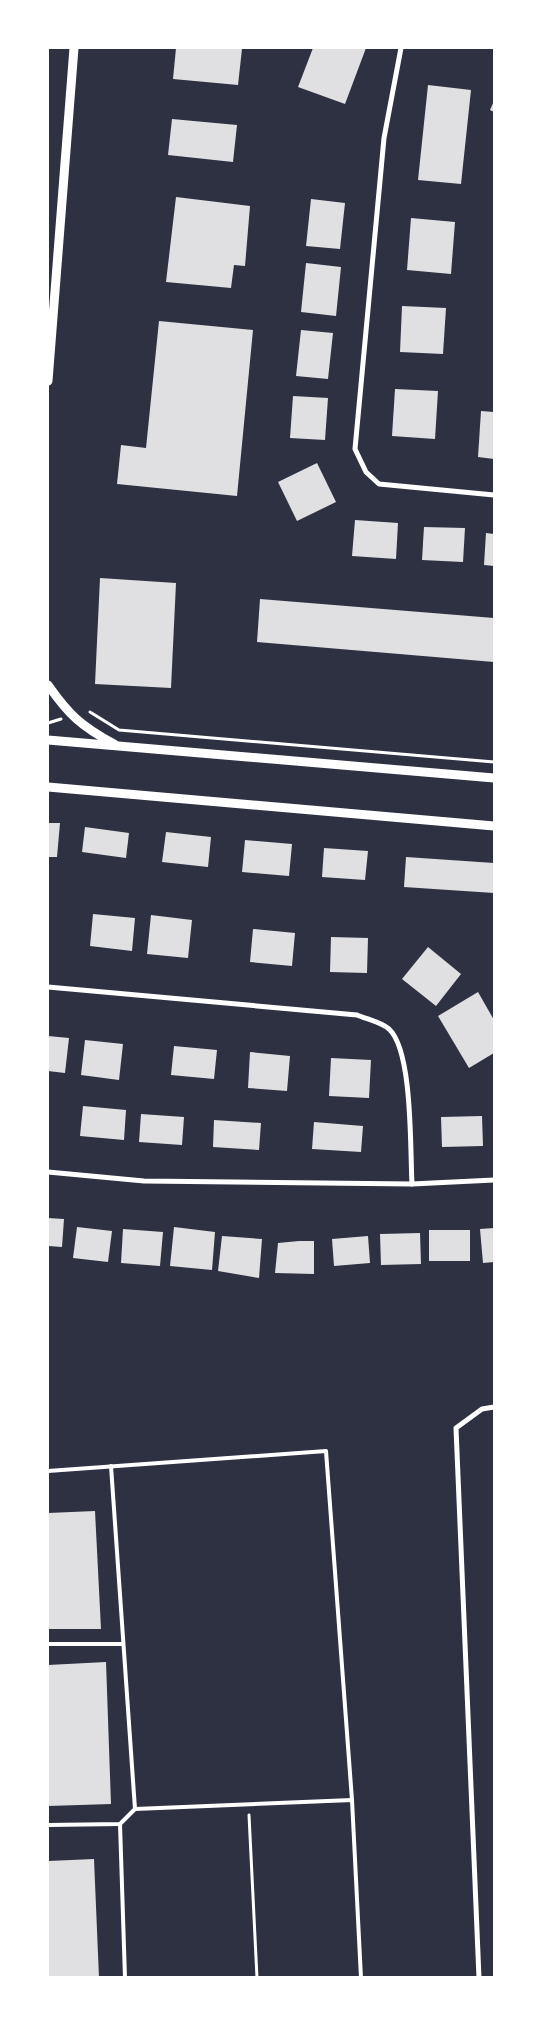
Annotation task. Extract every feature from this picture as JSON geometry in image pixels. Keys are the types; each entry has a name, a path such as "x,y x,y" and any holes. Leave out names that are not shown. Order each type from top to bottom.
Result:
{"street":[{"path":"48,381 74,48"},
{"path":"400,48 384,138 354,449 366,472 379,484 494,495"},
{"path":"48,685 71,716 88,730 118,746"},
{"path":"48,740 494,778"},
{"path":"48,787 494,826"},
{"path":"48,987 357,1015 388,1028 398,1042 407,1078 412,1184"},
{"path":"48,1172 144,1181 412,1184 494,1180"},
{"path":"478,1978 456,1428 482,1409 494,1407"}],"lane":[{"path":"48,1471 326,1452 352,1800 361,1978"},
{"path":"111,1466 135,1809"},
{"path":"48,1644 123,1644"},
{"path":"48,1825 120,1824 135,1809 352,1800"},
{"path":"120,1824 125,1978"}],"path":[{"path":"48,723 86,710 119,730 494,762"},
{"path":"249,1815 257,1978"}],"building":[{"path":"176,48 242,49 238,85 173,79"},
{"path":"313,48 366,48 345,104 298,87"},
{"path":"428,85 471,90 461,184 418,180"},
{"path":"494,101 494,112 490,110"},
{"path":"172,119 237,125 233,162 168,155"},
{"path":"176,197 250,206 245,266 234,265 231,288 166,282"},
{"path":"311,199 345,203 340,249 306,246"},
{"path":"411,218 455,222 451,274 407,270"},
{"path":"306,263 341,267 336,316 301,312"},
{"path":"402,306 446,308 443,354 400,352"},
{"path":"159,321 253,330 237,496 117,484 121,445 146,448"},
{"path":"301,330 333,333 328,379 296,376"},
{"path":"395,389 438,391 435,439 392,436"},
{"path":"293,396 328,398 325,440 290,438"},
{"path":"481,411 494,412 494,459 478,457"},
{"path":"317,463 336,502 297,521 278,482"},
{"path":"355,520 398,523 396,559 352,556"},
{"path":"424,527 465,528 463,562 422,560"},
{"path":"486,533 494,534 494,566 484,565"},
{"path":"100,578 176,583 171,688 95,684"},
{"path":"260,599 494,618 494,662 257,642"},
{"path":"48,823 60,823 57,857 48,857"},
{"path":"85,827 129,833 126,858 82,852"},
{"path":"166,832 211,837 208,867 162,862"},
{"path":"245,840 292,844 289,876 242,872"},
{"path":"324,848 368,851 365,880 322,877"},
{"path":"406,857 494,863 494,893 404,887"},
{"path":"93,914 135,918 132,951 90,946"},
{"path":"151,915 192,920 188,958 147,954"},
{"path":"253,929 295,933 292,966 250,962"},
{"path":"331,937 368,938 367,973 330,972"},
{"path":"428,947 461,974 436,1006 402,979"},
{"path":"478,992 494,1020 494,1053 469,1068 438,1016"},
{"path":"48,1036 69,1038 65,1073 48,1071"},
{"path":"85,1040 123,1044 119,1080 81,1075"},
{"path":"174,1046 217,1050 214,1079 171,1075"},
{"path":"250,1052 290,1056 287,1091 248,1088"},
{"path":"331,1058 371,1060 369,1098 329,1096"},
{"path":"83,1106 126,1110 124,1140 80,1136"},
{"path":"141,1114 184,1117 182,1145 139,1142"},
{"path":"482,1116 483,1146 442,1147 441,1117"},
{"path":"214,1120 261,1123 259,1150 213,1147"},
{"path":"314,1122 363,1126 361,1152 312,1149"},
{"path":"48,1218 64,1219 62,1247 48,1246"},
{"path":"77,1227 112,1231 108,1262 73,1258"},
{"path":"174,1227 215,1232 212,1270 170,1266"},
{"path":"494,1228 494,1262 483,1263 480,1229"},
{"path":"123,1229 163,1232 160,1266 121,1263"},
{"path":"429,1230 470,1230 470,1261 429,1261"},
{"path":"420,1233 421,1264 381,1265 380,1234"},
{"path":"222,1236 262,1239 259,1278 218,1271"},
{"path":"368,1236 370,1263 334,1266 332,1239"},
{"path":"314,1241 314,1274 275,1273 278,1243"},
{"path":"95,1511 101,1629 48,1629 48,1513"},
{"path":"106,1662 111,1804 48,1806 48,1665"},
{"path":"94,1859 99,1978 48,1978 48,1861"}]}
